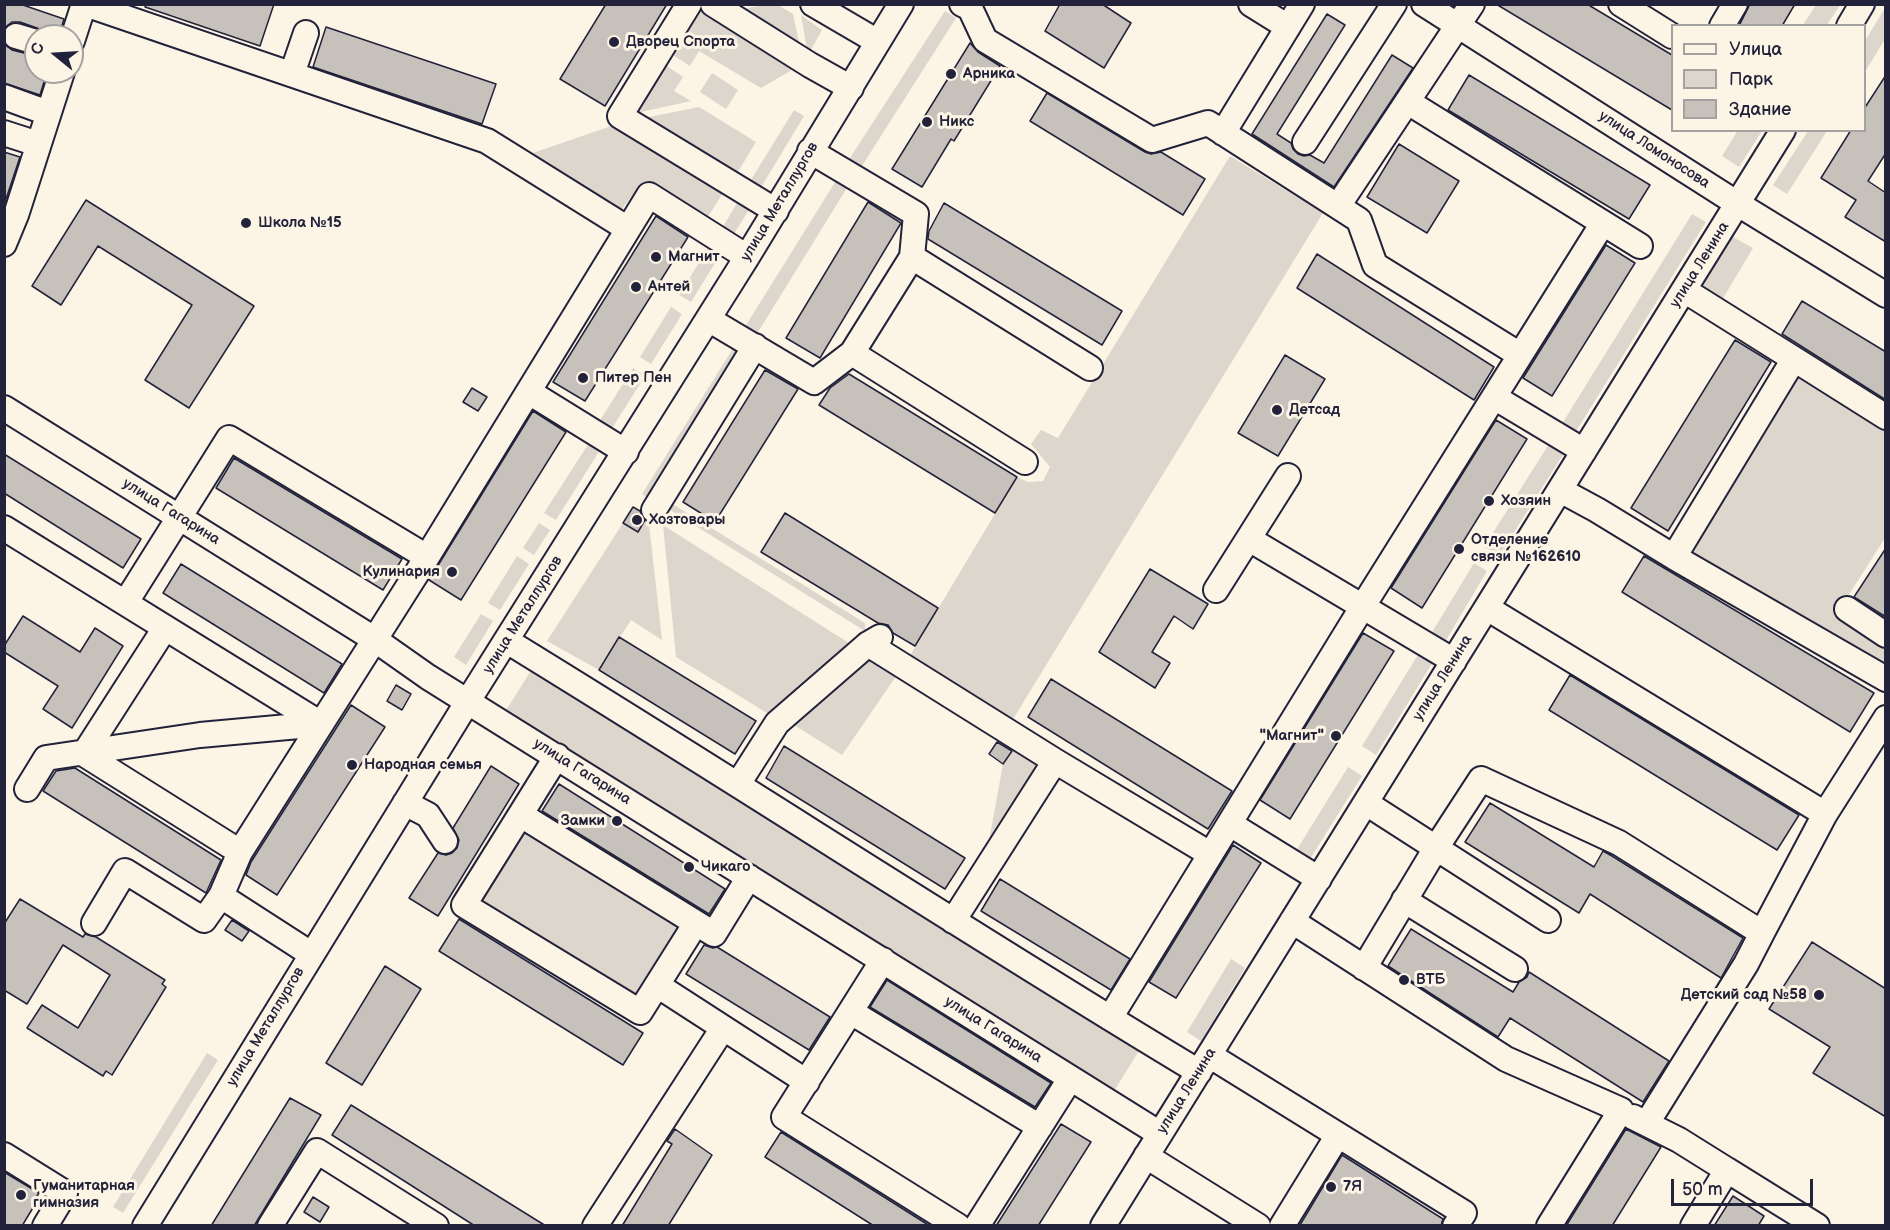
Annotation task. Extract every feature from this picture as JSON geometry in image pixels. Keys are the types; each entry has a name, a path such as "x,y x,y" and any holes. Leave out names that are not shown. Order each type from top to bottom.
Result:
{"street":[{"path":"78,24 85,4 487,141 628,229"},
{"path":"689,4 620,116 776,211"},
{"path":"713,4 850,88"},
{"path":"813,4 878,42"},
{"name":"улица Металлургов","path":"145,1226 468,701 776,211 810,151 901,4"},
{"path":"962,4 970,8 985,40 1152,140 1208,123 1359,220 1375,265 1521,355"},
{"path":"1251,4 1288,27"},
{"path":"1223,133 1302,4"},
{"path":"1305,142 1394,4"},
{"name":"улица Ломоносова","path":"1424,4 1738,204 1886,295"},
{"path":"1338,206 1472,4"},
{"path":"1622,4 1671,35"},
{"path":"1723,24 1736,4"},
{"path":"1850,24 1862,4"},
{"path":"292,74 306,33"},
{"path":"4,244 10,213 38,144 58,84"},
{"path":"4,98 48,113"},
{"path":"1408,102 1640,246"},
{"name":"улица Ленина","path":"1103,1226 1782,132"},
{"path":"4,133 38,144"},
{"path":"708,319 814,382 852,353 912,257 916,214 810,151"},
{"path":"94,923 125,871 204,920 221,896 240,852 427,557 649,195 747,257"},
{"path":"1110,1018 1363,606 1603,223"},
{"path":"912,257 1089,368"},
{"path":"1684,290 1886,417"},
{"path":"654,510 755,346"},
{"path":"852,353 1025,462"},
{"path":"1674,557 1794,359"},
{"path":"529,392 626,452"},
{"path":"1494,397 1584,451"},
{"name":"улица Гагарина","path":"4,408 1160,1134"},
{"path":"126,602 229,438 427,557"},
{"path":"1216,590 1288,476"},
{"path":"1560,490 1886,679"},
{"path":"4,528 321,724"},
{"path":"1249,539 1454,662"},
{"path":"1487,608 1825,814"},
{"path":"1847,609 1886,635"},
{"path":"84,754 165,628"},
{"path":"738,784 777,723 874,640 1055,760 1210,854"},
{"path":"507,641 1110,1018 1204,1064 1338,1135 1464,1213 1455,1226"},
{"path":"1647,1123 1746,964 1825,814 1886,718"},
{"path":"27,789 46,758 200,735 321,724"},
{"path":"84,754 240,852"},
{"path":"557,756 464,905 640,1011 696,923"},
{"path":"954,921 1055,760"},
{"path":"1364,968 1436,848 1481,779 1619,843 1762,933"},
{"path":"405,803 428,815 445,841"},
{"path":"1366,803 1548,920"},
{"path":"521,815 714,934 749,877"},
{"path":"1230,824 1318,879"},
{"path":"221,896 311,954"},
{"path":"1404,900 1515,969"},
{"path":"1292,921 1506,1059 1621,1110 1679,1140 1817,1226"},
{"path":"883,960 784,1117 958,1226"},
{"path":"657,985 807,1082"},
{"path":"851,1012 1040,1127"},
{"path":"595,1226 723,1028"},
{"path":"977,1226 1070,1079"},
{"path":"1549,1226 1621,1110"},
{"path":"1282,1226 1338,1135"},
{"path":"270,1226 317,1151 435,1226"},
{"path":"4,1155 65,1193 45,1226"},
{"path":"1146,1156 1258,1226"},
{"path":"1693,1226 1727,1170"}],"green space":[{"path":"778,5 793,14 801,51 737,10"},
{"path":"1816,5 1840,5 1828,24 1804,24"},
{"path":"1885,8 1885,39 1866,70 1866,39"},
{"path":"703,9 797,67 761,88 699,51 690,66 673,55"},
{"path":"945,11 956,18 860,169 848,161"},
{"path":"801,15 822,30 808,55"},
{"path":"667,66 683,77 674,91 691,101 636,113"},
{"path":"712,73 738,90 726,109 700,92"},
{"path":"699,107 756,142 736,175 644,118"},
{"path":"794,110 804,116 760,189 749,183"},
{"path":"620,123 726,188 704,223 640,185 619,213 527,155"},
{"path":"1737,132 1761,132 1739,167 1722,156"},
{"path":"1807,132 1826,132 1787,194 1773,185"},
{"path":"1230,156 1323,213 1010,724 908,659 1017,477 1028,482 1043,481 1050,467 1031,444 1041,430 1058,438"},
{"path":"839,176 850,183 755,337 743,330"},
{"path":"740,198 752,205 732,237 721,230"},
{"path":"1692,214 1706,222 1573,436 1560,427"},
{"path":"1731,236 1753,248 1719,305 1697,291"},
{"path":"708,248 720,255 691,302 679,295"},
{"path":"671,307 682,314 651,364 640,357"},
{"path":"737,342 748,349 653,501 642,494"},
{"path":"1795,364 1885,421 1885,538 1841,607 1885,638 1885,665 1678,556"},
{"path":"633,368 645,376 609,433 597,425"},
{"path":"589,443 600,450 556,520 544,513"},
{"path":"1549,444 1564,453 1499,556 1484,547"},
{"path":"671,503 865,623 865,631 670,510"},
{"path":"648,515 662,640 631,620 599,670 547,641 623,523 638,532"},
{"path":"539,523 550,530 534,555 523,548"},
{"path":"663,525 852,645 775,718 676,657"},
{"path":"517,556 529,564 500,610 488,603"},
{"path":"1474,563 1487,571 1445,642 1431,634"},
{"path":"481,614 493,621 466,665 454,657"},
{"path":"868,653 899,672 842,755 791,723"},
{"path":"1419,653 1433,662 1376,755 1362,746"},
{"path":"532,669 1139,1051 1112,1094 505,712"},
{"path":"1014,743 1039,760 989,841 1003,764"},
{"path":"1348,767 1362,776 1310,859 1296,851"},
{"path":"509,814 691,926 640,1007 458,896"},
{"path":"1231,959 1245,968 1201,1041 1187,1032"},
{"path":"207,1053 218,1060 123,1213 113,1207"}],"building":[{"path":"4,4 20,4 64,19 63,24 12,22 4,28"},
{"path":"146,4 274,4 260,46 145,7"},
{"name":"Дворец Спорта","path":"606,4 667,4 605,106 560,79"},
{"path":"1060,4 1102,4 1131,23 1104,68 1045,31"},
{"path":"1496,4 1587,4 1671,54 1671,109"},
{"path":"1750,4 1795,4 1783,24 1740,24"},
{"path":"1327,14 1345,25 1277,134 1291,143 1298,154 1310,155 1324,163 1392,55 1413,68 1334,187 1252,134"},
{"path":"326,27 496,84 482,124 313,67"},
{"path":"970,43 978,52 1000,66 954,141 951,139 922,187 892,169"},
{"path":"4,44 12,50 24,53 24,84 43,84 40,95 4,83"},
{"path":"1469,75 1650,185 1629,219 1448,110"},
{"path":"1886,75 1886,153 1868,181 1886,193 1886,242 1845,217 1856,200 1821,178 1850,132 1866,132 1866,106"},
{"path":"1047,93 1145,152 1151,154 1161,152 1205,179 1183,215 1030,121"},
{"path":"1399,144 1459,181 1427,233 1367,197"},
{"path":"4,152 20,157 6,199 4,199"},
{"path":"86,200 254,306 189,408 145,380 192,305 98,246 61,305 32,286"},
{"path":"868,202 901,223 820,358 786,338"},
{"path":"944,203 1122,311 1102,345 928,239 929,231"},
{"path":"656,216 688,237 585,401 553,382"},
{"path":"1606,245 1635,263 1552,396 1523,378"},
{"path":"1317,254 1494,367 1474,400 1297,288"},
{"path":"1802,301 1886,352 1886,400 1782,334"},
{"path":"1735,340 1771,362 1668,531 1631,508"},
{"path":"1285,355 1325,379 1278,456 1238,433"},
{"path":"765,370 798,389 715,522 683,502"},
{"path":"849,374 1017,477 995,513 819,405 830,388"},
{"path":"472,388 487,397 478,411 463,402"},
{"path":"533,411 566,432 461,600 429,580"},
{"path":"1496,420 1527,439 1422,608 1391,588"},
{"path":"4,454 141,539 123,568 4,493"},
{"path":"234,458 402,559 383,590 216,488"},
{"path":"633,507 640,511 645,520 638,532 623,523"},
{"path":"785,513 938,608 915,646 893,633 888,625 878,623 761,552"},
{"path":"1886,548 1886,617 1854,597"},
{"path":"1644,556 1874,693 1850,732 1622,592"},
{"path":"181,564 342,664 324,693 163,593"},
{"path":"1150,569 1208,604 1193,629 1174,616 1152,652 1170,663 1155,688 1099,652"},
{"path":"23,616 80,652 95,628 123,646 72,728 43,709 58,686 4,652 4,646"},
{"path":"1363,633 1394,651 1290,819 1260,800"},
{"path":"619,637 756,721 735,754 599,670"},
{"path":"1570,675 1799,815 1777,850 1549,710"},
{"path":"1051,679 1232,791 1208,829 1028,717"},
{"path":"396,685 411,694 402,710 387,701"},
{"path":"351,705 385,727 277,895 246,875 251,862"},
{"path":"997,742 1012,751 1003,764 989,754"},
{"path":"784,746 965,858 945,889 766,778"},
{"path":"491,766 519,784 438,916 409,898 438,853 446,855 457,848 459,840 453,828"},
{"path":"75,768 221,860 206,893 43,791 56,771"},
{"path":"559,784 725,889 709,914 542,811"},
{"path":"1490,803 1594,867 1603,851 1743,938 1721,978 1590,894 1579,913 1465,842"},
{"path":"1233,845 1261,863 1176,998 1149,982"},
{"path":"1000,879 1130,959 1111,990 981,911"},
{"path":"20,899 83,937 85,934 96,937 165,980 162,984 166,987 112,1075 106,1071 103,1076 27,1028 42,1005 78,1028 110,975 63,945 27,1004 4,990 4,924"},
{"path":"459,919 643,1033 623,1065 439,951"},
{"path":"232,920 249,931 242,941 225,930"},
{"path":"1411,929 1513,992 1529,972 1669,1061 1643,1102 1510,1018 1498,1037 1388,966"},
{"path":"1812,942 1886,989 1886,1117 1813,1073 1830,1047 1769,1009"},
{"path":"704,945 717,947 830,1017 809,1050 686,974"},
{"path":"385,966 421,989 362,1085 326,1063"},
{"path":"887,980 1051,1083 1035,1107 870,1007"},
{"path":"290,1098 321,1115 254,1226 211,1226"},
{"path":"351,1105 546,1226 475,1226 332,1135"},
{"path":"1061,1124 1091,1142 1038,1226 996,1226"},
{"path":"675,1129 712,1155 668,1226 622,1226 672,1144 667,1141"},
{"path":"1626,1129 1661,1147 1612,1226 1566,1226"},
{"path":"781,1132 930,1226 874,1226 765,1157"},
{"path":"1342,1155 1443,1219 1441,1226 1300,1225"},
{"name":"Гуманитарная гимназия","path":"4,1172 39,1193 22,1226 4,1226"},
{"path":"1733,1196 1764,1216 1758,1226 1714,1226"},
{"path":"313,1197 329,1207 320,1222 304,1212"}],"place":[{"name":"Дворец Спорта","path":"614,42"},
{"name":"Арника","path":"951,74"},
{"name":"Никс","path":"927,122"},
{"name":"Школа №15","path":"246,223"},
{"name":"Магнит","path":"656,257"},
{"name":"Антей","path":"636,287"},
{"name":"Питер Пен","path":"583,378"},
{"name":"Детсад","path":"1277,410"},
{"name":"Хозяин","path":"1489,501"},
{"name":"Хозтовары","path":"637,520"},
{"name":"Отделение связи №162610","path":"1459,549"},
{"name":"Кулинария","path":"452,572"},
{"name":"\"Магнит\"","path":"1336,736"},
{"name":"Народная семья","path":"352,765"},
{"name":"Замки","path":"617,821"},
{"name":"Чикаго","path":"689,867"},
{"name":"ВТБ","path":"1404,980"},
{"name":"Детский сад №58","path":"1819,995"},
{"name":"7Я","path":"1331,1187"},
{"name":"Гуманитарная гимназия","path":"21,1195"}]}
